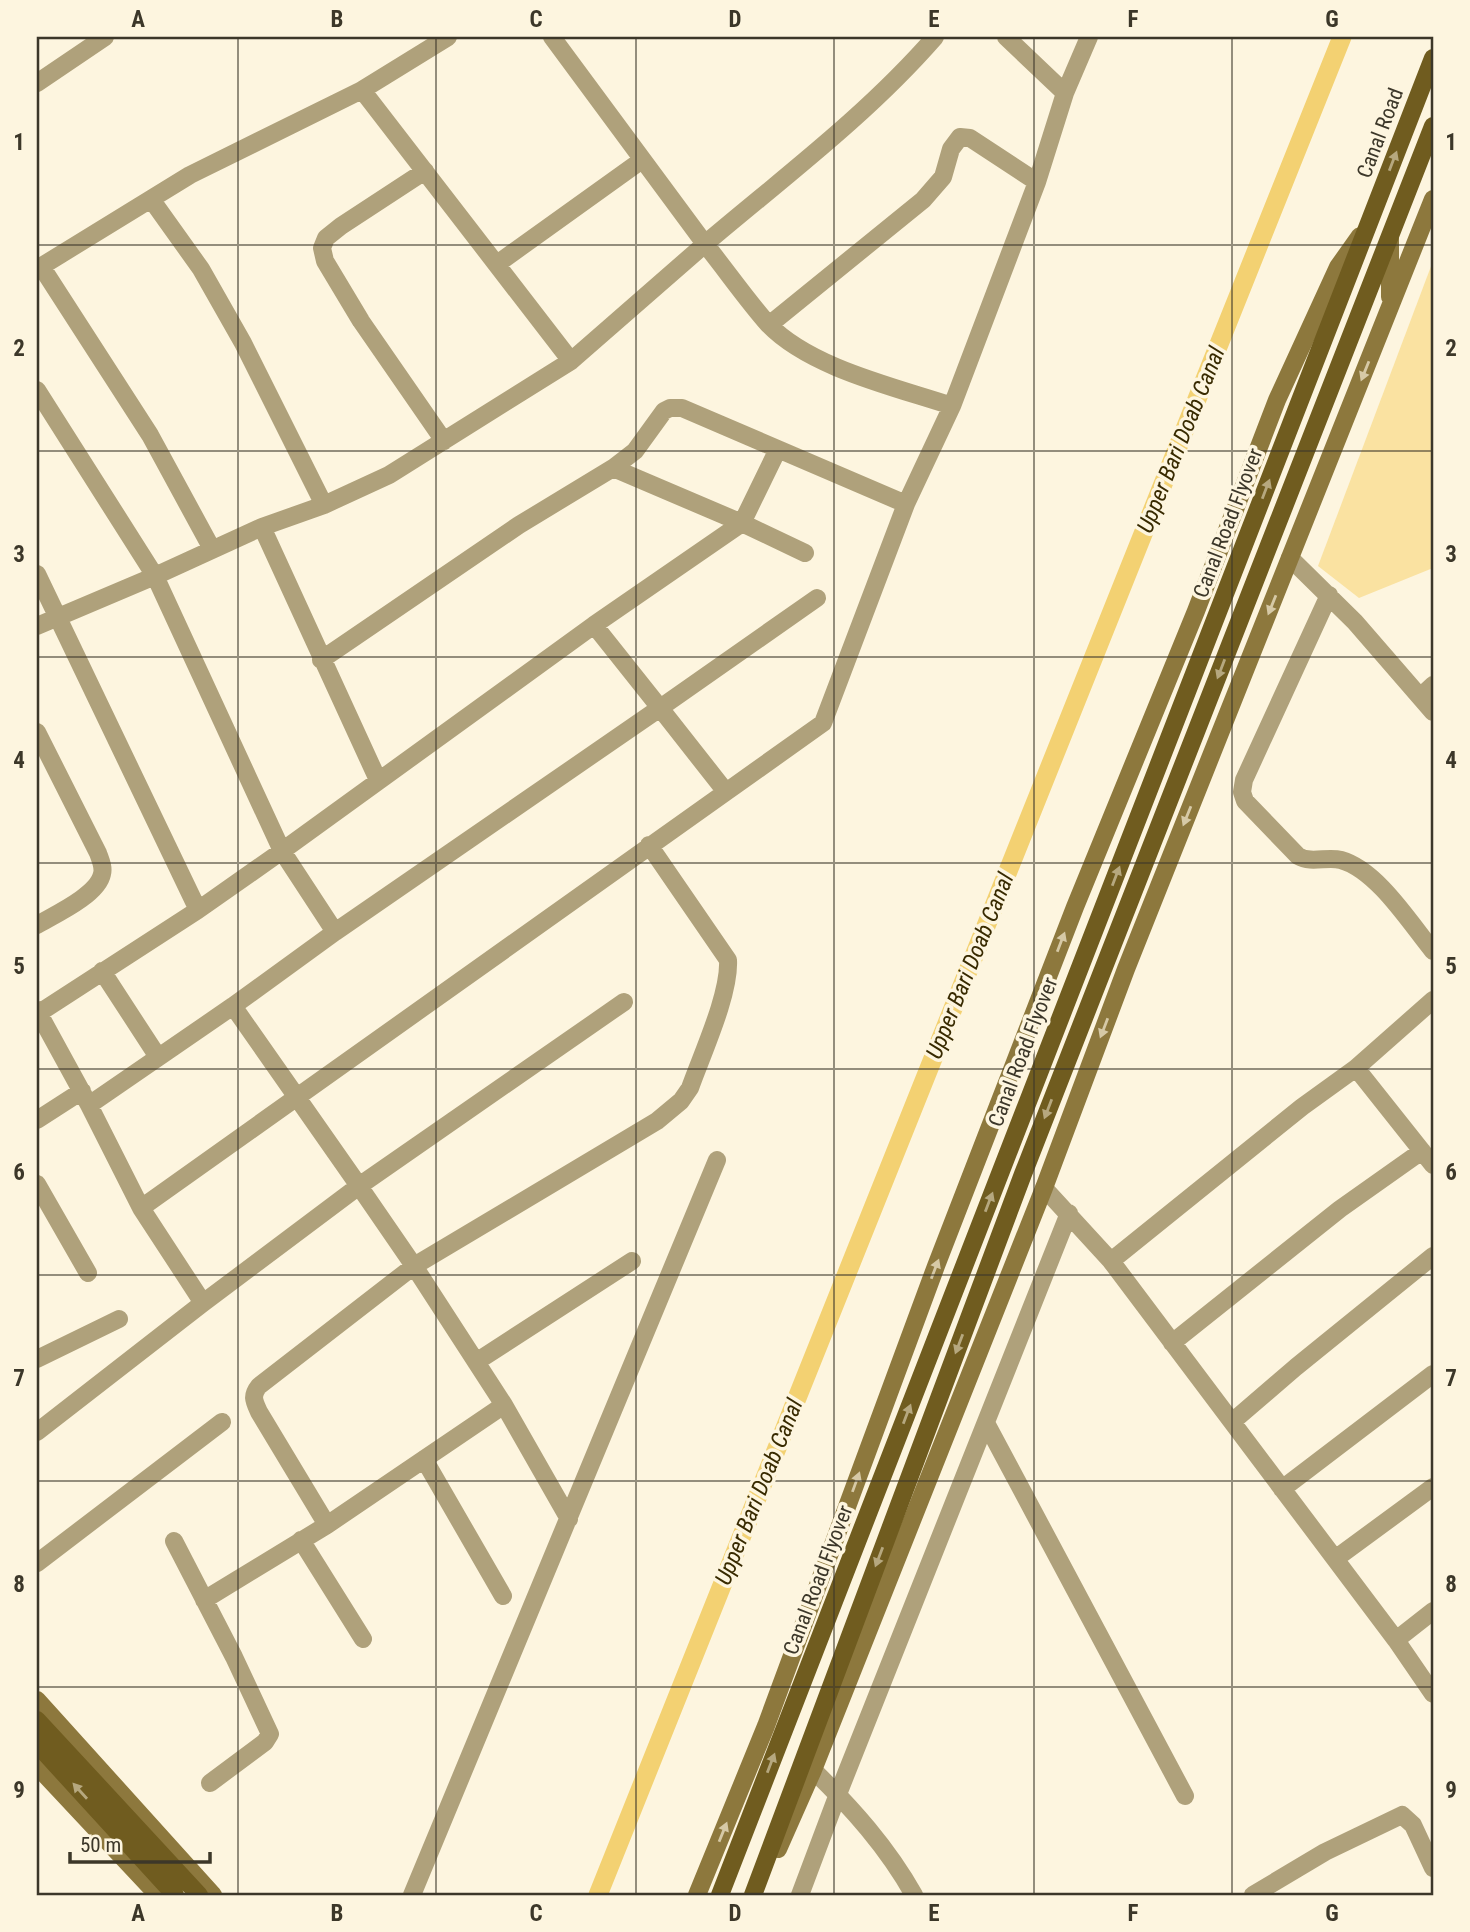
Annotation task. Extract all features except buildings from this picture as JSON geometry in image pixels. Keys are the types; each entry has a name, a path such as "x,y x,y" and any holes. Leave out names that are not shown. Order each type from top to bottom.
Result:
{"main road":[{"name":"Canal Road","path":"1369,224 1433,58"},
{"path":"1390,237 1433,126"},
{"name":"Canal Road Flyover","path":"720,1895 1369,224"},
{"name":"Canal Road Flyover","path":"752,1895 1023,1174 1390,237"},
{"path":"37,1720 199,1895"},
{"path":"37,1744 175,1895"}],"street":[{"path":"37,83 105,37"},
{"path":"212,549 150,435 39,268 190,174 362,90 448,37"},
{"path":"552,37 705,244 769,325 823,362 953,406"},
{"path":"37,626 262,527 324,505 389,475 571,360 863,112 935,37"},
{"path":"1006,37 1065,93"},
{"path":"141,1208 823,723 906,504 953,406 1037,182 1065,93 1089,37"},
{"path":"362,90 571,360"},
{"path":"769,325 923,200 943,177 951,149 960,137 970,138 1037,182"},
{"path":"497,264 642,160"},
{"path":"425,172 341,226 326,238 321,248 325,261 361,321 444,441"},
{"path":"151,199 201,269 231,321 324,505"},
{"path":"758,1895 813,1770 1044,1188 1126,970 1433,200"},
{"path":"697,1895 766,1726 1074,907 1191,623 1278,400 1338,267 1369,224"},
{"path":"1390,237 1390,308"},
{"path":"37,390 155,576 282,851 335,932"},
{"path":"321,660 519,525 613,468 635,452 664,411 677,407 906,504"},
{"path":"203,1303 141,1208 38,1012 198,910 594,625 743,523 778,449"},
{"path":"613,468 743,523 805,553"},
{"path":"262,527 378,780"},
{"path":"1290,558 1427,691 1433,712"},
{"path":"37,574 198,910"},
{"path":"1329,595 1300,653 1244,780 1242,792 1245,801 1298,856 1311,860 1340,860 1367,874 1433,951"},
{"path":"37,1120 85,1098 158,1057 817,598"},
{"path":"594,625 726,792"},
{"path":"37,732 98,853 103,874 100,882 75,904 37,925"},
{"path":"327,1525 259,1412 253,1399 259,1386 414,1266 657,1121 671,1111 690,1088 724,988 729,971 728,960 649,845"},
{"path":"102,971 158,1057"},
{"path":"1111,1261 1302,1107 1356,1068 1433,1000"},
{"path":"37,1432 359,1186 624,1002"},
{"path":"233,1006 414,1266 504,1405 569,1519"},
{"path":"1172,1343 1340,1209 1428,1158 1356,1068"},
{"path":"412,1895 717,1160"},
{"path":"37,1184 89,1273"},
{"path":"1044,1188 1111,1261 1396,1640 1433,1694"},
{"path":"802,1894 838,1794 1069,1213"},
{"path":"1232,1422 1433,1256"},
{"path":"476,1362 632,1261"},
{"path":"37,1359 119,1319"},
{"path":"1282,1489 1433,1374"},
{"path":"204,1600 327,1525 504,1405"},
{"path":"37,1563 222,1422"},
{"path":"986,1423 1185,1796"},
{"path":"424,1459 503,1596"},
{"path":"1335,1559 1433,1487"},
{"path":"302,1540 363,1639"},
{"path":"174,1541 270,1734 265,1742 209,1783"},
{"path":"1396,1640 1433,1611"},
{"path":"37,1700 213,1895"},
{"path":"37,1766 158,1895"},
{"path":"813,1770 838,1794 894,1859 914,1895"},
{"path":"1253,1895 1325,1852 1402,1815 1413,1825 1433,1868"}],"shaded area":[{"path":"1433,261 1433,568 1359,598 1318,566"}],"waterway":[{"name":"Upper Bari Doab Canal","path":"598,1895 1342,37"}]}
